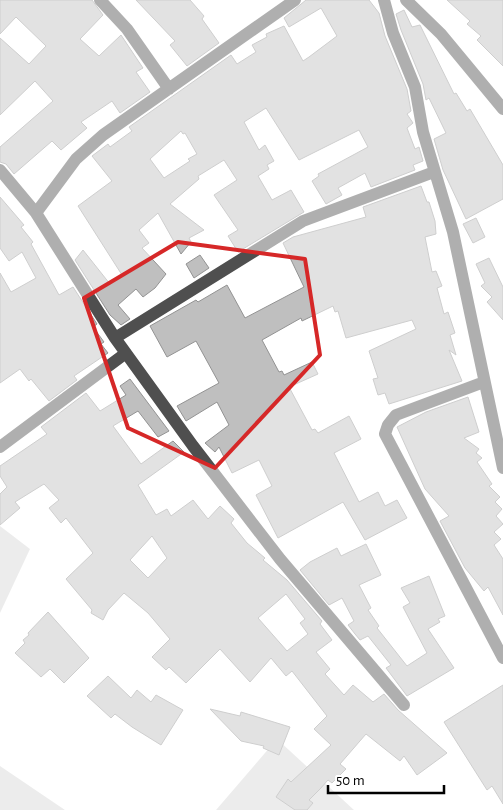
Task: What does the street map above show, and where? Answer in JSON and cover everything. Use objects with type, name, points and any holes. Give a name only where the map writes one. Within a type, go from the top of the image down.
[{"type":"street","points":[[100,0],[127,29],[170,89]]},
{"type":"street","points":[[36,213],[76,159],[103,135],[295,0]]},
{"type":"street","points":[[384,0],[393,33],[415,87],[434,172],[452,232],[503,468]]},
{"type":"street","points":[[406,0],[441,34],[503,109]]},
{"type":"street","points":[[0,170],[36,213],[115,338],[193,446],[280,559],[404,706]]},
{"type":"street","points":[[115,338],[303,221],[434,172]]},
{"type":"street","points":[[0,447],[126,353]]},
{"type":"street","points":[[484,382],[396,415],[388,424],[386,434],[503,658]]},
{"type":"highlighted area","points":[[178,242],[305,259],[320,355],[215,468],[128,428],[84,298]]},
{"type":"shaded area","points":[[0,526],[30,549],[0,613]]},
{"type":"shaded area","points":[[277,739],[354,810],[216,810]]},
{"type":"shaded area","points":[[0,766],[65,810],[0,810]]},
{"type":"building","points":[[0,0],[92,0],[103,15],[80,39],[99,56],[121,35],[143,68],[136,72],[150,92],[120,113],[112,101],[81,122],[87,128],[61,150],[52,141],[14,174],[6,164],[0,162],[0,147],[53,101],[35,81],[0,115],[0,38],[29,64],[46,46],[16,17],[0,34]]},
{"type":"building","points":[[136,0],[190,0],[204,16],[202,19],[219,43],[187,66],[170,45],[175,41]]},
{"type":"building","points":[[306,0],[369,0],[379,13],[385,36],[407,89],[411,111],[407,114],[413,123],[407,128],[415,149],[419,147],[423,161],[413,165],[415,170],[371,187],[365,173],[338,188],[342,195],[326,204],[312,181],[319,176],[318,174],[368,147],[359,130],[299,160],[266,108],[244,122],[259,150],[265,145],[274,161],[267,165],[269,169],[258,176],[272,200],[291,190],[304,212],[238,252],[228,236],[238,230],[214,195],[237,180],[224,160],[198,176],[199,179],[170,204],[204,230],[189,238],[191,242],[181,254],[158,213],[139,230],[149,243],[142,248],[166,274],[155,288],[143,297],[136,289],[118,305],[130,319],[121,325],[110,315],[75,260],[83,250],[110,284],[122,275],[78,206],[112,181],[92,156],[108,144],[110,147],[132,131],[129,127],[231,55],[237,64],[256,52],[252,45],[267,37],[266,34],[284,26],[303,61],[337,36],[321,8],[289,27],[284,18]],"holes":[[[181,131],[183,134],[185,133],[197,154],[188,159],[190,161],[164,178],[150,159]]]},
{"type":"building","points":[[447,0],[503,0],[503,66],[477,40],[481,36],[467,24],[470,21]]},
{"type":"building","points":[[404,10],[412,27],[420,25],[454,94],[456,93],[467,111],[470,109],[503,165],[503,199],[466,219],[443,170],[434,139],[446,133],[429,98],[426,100],[423,84],[396,14]]},
{"type":"building","points":[[421,186],[435,221],[436,234],[425,237],[432,272],[436,271],[442,286],[437,288],[444,314],[448,312],[455,333],[450,335],[456,355],[449,350],[462,381],[389,404],[385,393],[378,395],[373,379],[378,378],[369,351],[416,329],[412,320],[346,338],[338,311],[335,312],[333,306],[302,321],[301,318],[262,340],[279,372],[282,371],[284,375],[312,362],[318,374],[289,387],[312,430],[315,429],[318,433],[349,416],[361,439],[334,453],[359,502],[378,492],[385,506],[397,500],[407,518],[365,540],[343,502],[278,538],[256,495],[272,486],[259,460],[232,473],[219,447],[215,452],[205,443],[229,425],[217,402],[186,421],[177,406],[219,383],[196,341],[167,357],[150,326],[227,285],[245,318],[304,287],[283,243],[293,237],[366,217],[363,207]]},
{"type":"building","points":[[0,197],[24,225],[21,227],[33,242],[31,244],[59,295],[73,287],[97,324],[93,327],[104,342],[101,344],[108,353],[74,376],[77,380],[49,401],[20,369],[0,383],[0,273],[11,292],[36,278],[22,252],[9,261],[0,248]]},
{"type":"building","points":[[476,218],[485,237],[473,243],[463,224]]},
{"type":"building","points":[[200,255],[209,268],[194,278],[186,264]]},
{"type":"building","points":[[489,258],[503,287],[503,320],[487,302],[492,297],[481,286],[485,283],[476,264]]},
{"type":"building","points":[[130,379],[169,431],[158,437],[138,411],[113,426],[141,464],[173,441],[184,452],[138,485],[156,515],[167,509],[171,516],[193,500],[208,519],[220,506],[234,519],[231,523],[247,543],[265,558],[263,560],[287,580],[322,621],[320,624],[332,640],[316,652],[330,669],[325,674],[344,695],[353,685],[373,702],[384,694],[398,710],[447,753],[417,775],[404,756],[400,761],[366,734],[340,764],[346,769],[332,783],[328,780],[309,800],[313,803],[307,810],[295,810],[276,797],[288,779],[291,782],[331,745],[314,729],[327,716],[292,671],[286,676],[271,658],[250,682],[220,649],[186,683],[169,667],[166,670],[152,657],[170,639],[148,613],[124,593],[108,610],[103,620],[91,613],[92,610],[66,579],[93,553],[66,518],[61,523],[49,508],[59,500],[44,484],[15,502],[20,508],[0,525],[0,494],[7,487],[0,476],[0,466],[47,434],[41,427],[86,393],[100,411],[126,395],[120,386]],"holes":[[[152,536],[167,558],[148,578],[130,560]],[[286,594],[305,619],[300,623],[308,634],[287,651],[258,618]]]},
{"type":"building","points":[[468,397],[479,432],[464,438],[479,449],[476,453],[482,458],[477,462],[492,484],[489,486],[500,497],[495,502],[502,509],[496,516],[503,524],[494,532],[501,539],[494,545],[503,559],[503,615],[488,587],[484,591],[465,568],[440,521],[449,516],[425,489],[397,427],[426,412]]},
{"type":"building","points":[[366,544],[381,575],[359,585],[371,608],[368,610],[379,626],[377,628],[407,666],[427,653],[403,607],[410,603],[401,588],[429,576],[445,616],[438,619],[440,622],[428,629],[454,668],[407,696],[386,668],[391,665],[368,636],[360,640],[348,625],[354,621],[342,598],[329,605],[300,570],[310,562],[337,548],[341,556]]},
{"type":"building","points":[[48,612],[89,658],[64,683],[50,669],[41,677],[15,653],[25,643],[23,640],[29,635],[28,633]]},
{"type":"building","points":[[108,676],[131,698],[137,690],[151,702],[156,695],[183,710],[161,745],[115,714],[111,718],[87,696]]},
{"type":"building","points":[[503,685],[503,804],[492,786],[487,790],[444,722]]},
{"type":"building","points":[[210,709],[240,716],[241,712],[290,727],[279,755],[263,748],[264,746],[241,741]]}]
